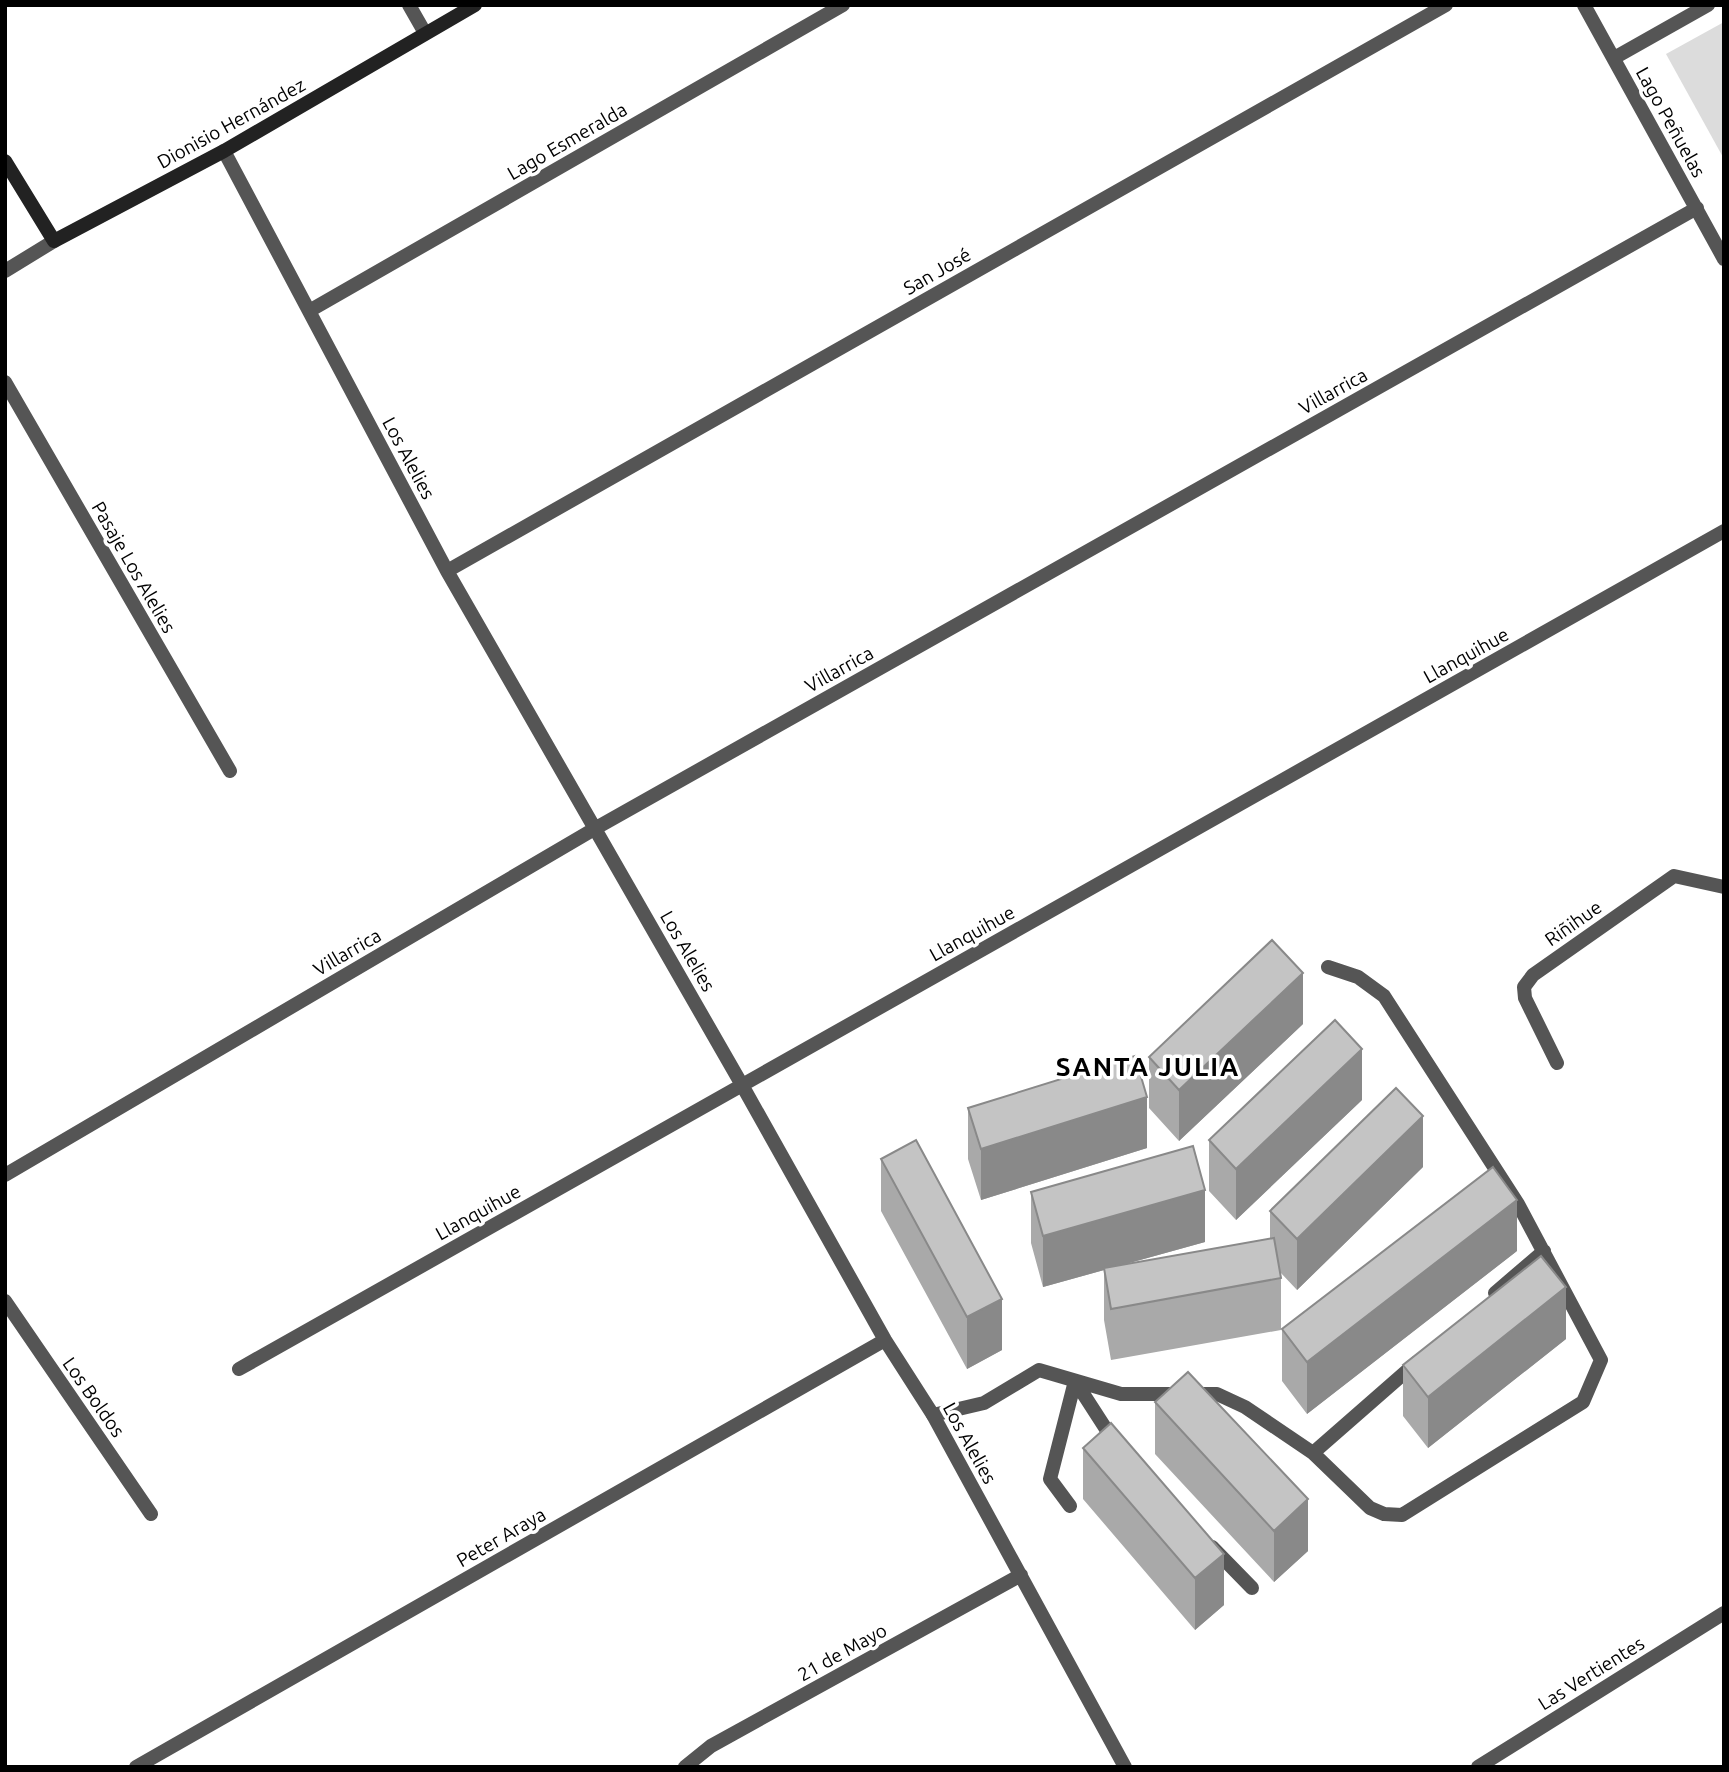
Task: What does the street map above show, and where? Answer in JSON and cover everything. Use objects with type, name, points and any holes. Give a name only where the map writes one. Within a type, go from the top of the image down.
[{"type":"street","points":[[410,5],[425,33]]},
{"type":"street","name":"Dionisio Hernández","points":[[5,271],[54,241],[224,151],[475,5]]},
{"type":"street","name":"Lago Esmeralda","points":[[309,311],[844,5]]},
{"type":"street","name":"San José","points":[[447,571],[1446,5]]},
{"type":"street","name":"Lago Peñuelas","points":[[1584,5],[1724,259]]},
{"type":"street","points":[[1614,58],[1708,5]]},
{"type":"street","name":"Los Alelies","points":[[224,151],[447,571],[596,828],[885,1340],[933,1415],[1125,1767]]},
{"type":"street","points":[[5,161],[54,241]]},
{"type":"street","name":"Villarrica","points":[[5,1175],[596,828],[1697,208]]},
{"type":"street","name":"Pasaje Los Alelies","points":[[5,383],[230,771]]},
{"type":"street","name":"Llanquihue","points":[[239,1369],[1724,531]]},
{"type":"street","name":"Riñihue","points":[[1557,1062],[1525,998],[1524,987],[1533,975],[1674,876],[1724,887]]},
{"type":"street","points":[[933,1415],[984,1403],[1039,1370],[1121,1394],[1217,1394],[1245,1406],[1313,1453],[1370,1508],[1384,1514],[1402,1515],[1583,1402],[1601,1360],[1518,1204],[1384,996],[1358,977],[1328,967]]},
{"type":"street","points":[[1481,1306],[1544,1251]]},
{"type":"street","name":"Los Boldos","points":[[5,1301],[151,1514]]},
{"type":"street","name":"Peter Araya","points":[[135,1767],[885,1340]]},
{"type":"street","points":[[1313,1453],[1429,1352]]},
{"type":"street","points":[[1075,1381],[1120,1451]]},
{"type":"street","points":[[1070,1506],[1050,1479],[1075,1381]]},
{"type":"street","points":[[1205,1539],[1252,1588]]},
{"type":"street","name":"21 de Mayo","points":[[685,1767],[711,1746],[1021,1575]]},
{"type":"street","name":"Las Vertientes","points":[[1478,1767],[1724,1613]]},
{"type":"shaded area","points":[[1724,22],[1724,159],[1666,54]]},
{"type":"building","points":[[1272,940],[1303,973],[1179,1090],[1149,1057]]},
{"type":"building","points":[[1335,1020],[1362,1049],[1236,1169],[1209,1140]]},
{"type":"building","points":[[1135,1056],[1147,1097],[981,1149],[968,1108]]},
{"type":"building","points":[[1396,1088],[1423,1116],[1297,1239],[1270,1211]]},
{"type":"building","points":[[916,1140],[1002,1299],[967,1317],[881,1159]]},
{"type":"building","points":[[1193,1146],[1205,1190],[1043,1236],[1031,1192]]},
{"type":"building","points":[[1493,1167],[1517,1200],[1307,1362],[1282,1329]]},
{"type":"building","points":[[1274,1238],[1281,1278],[1111,1309],[1104,1268]]},
{"type":"building","points":[[1541,1256],[1566,1287],[1428,1397],[1403,1365]]},
{"type":"building","points":[[1188,1372],[1308,1499],[1274,1531],[1155,1402]]},
{"type":"building","points":[[1111,1423],[1224,1554],[1195,1578],[1083,1448]]},
{"type":"district","name":"SANTA JULIA","points":[[1148,1067]]}]
